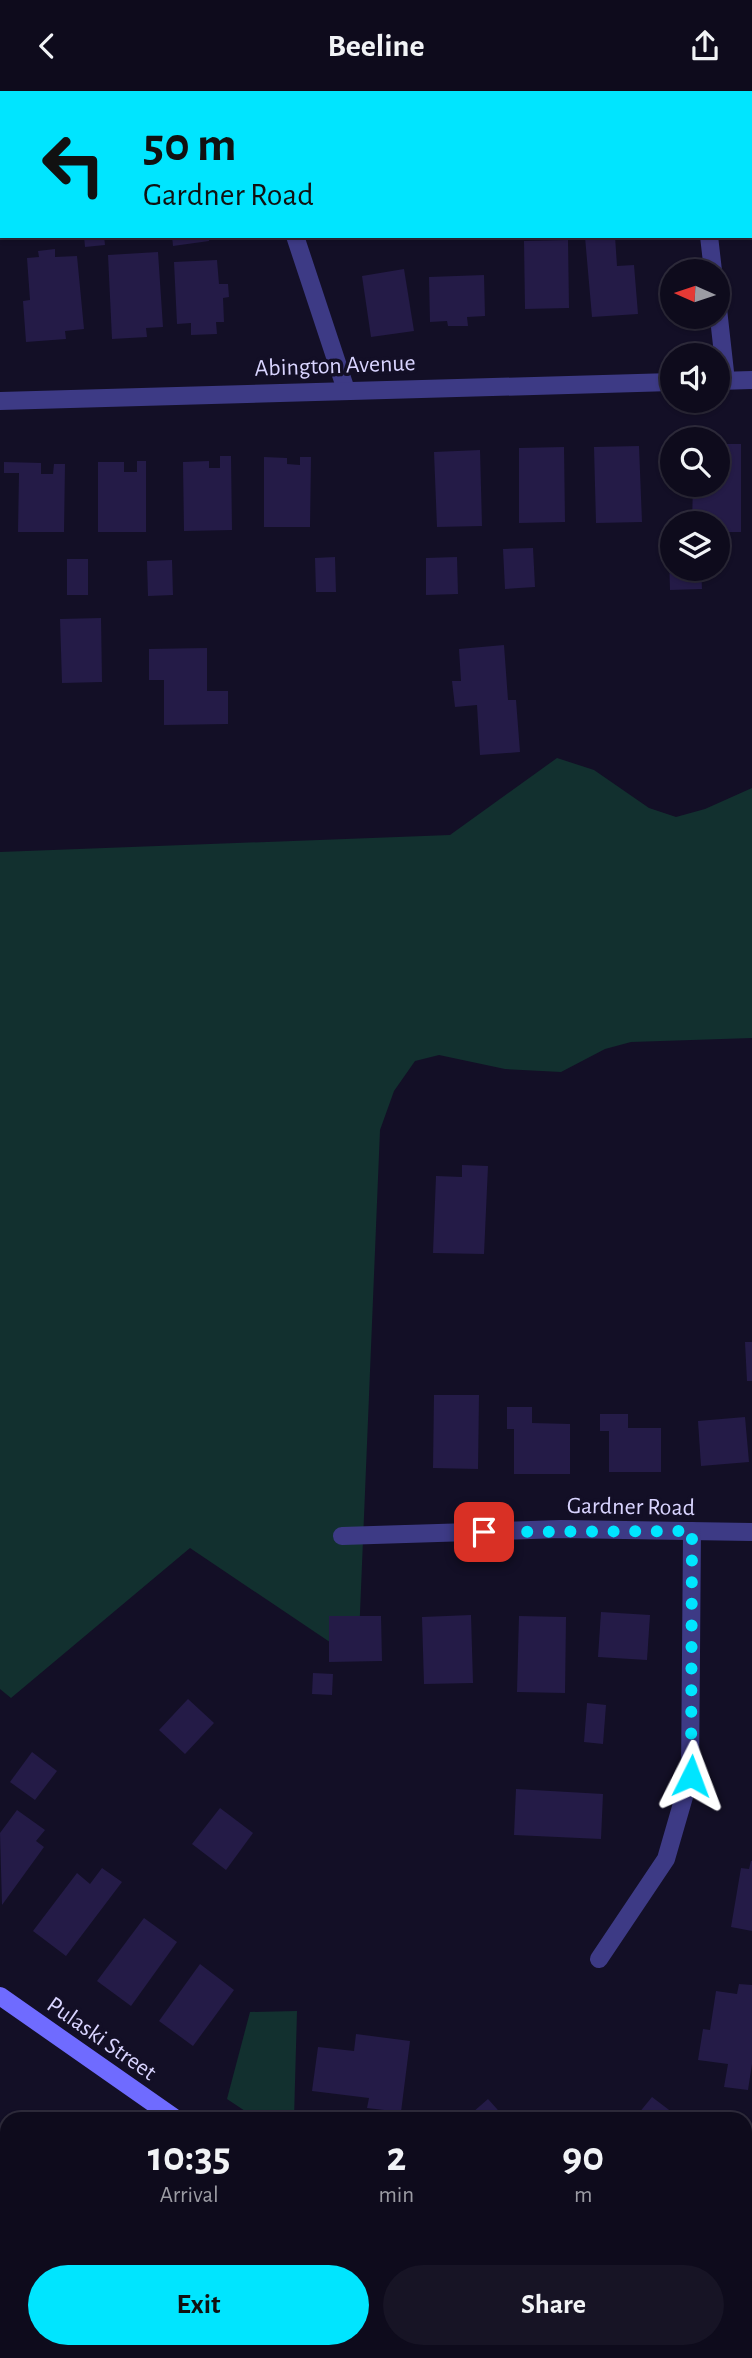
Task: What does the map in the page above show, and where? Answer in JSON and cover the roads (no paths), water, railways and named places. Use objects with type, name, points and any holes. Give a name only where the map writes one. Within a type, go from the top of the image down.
[{"type":"main road","name":"Pulaski Street","points":[[0,1996],[166,2112]]},
{"type":"street","points":[[296,238],[346,390]]},
{"type":"street","points":[[709,238],[712,259]]},
{"type":"street","points":[[730,381],[752,380]]},
{"type":"street","name":"Abington Avenue","points":[[0,401],[660,382]]},
{"type":"street","name":"Gardner Road","points":[[342,1536],[561,1529],[752,1532]]},
{"type":"street","points":[[599,1959],[666,1859],[691,1776],[692,1531]]}]
